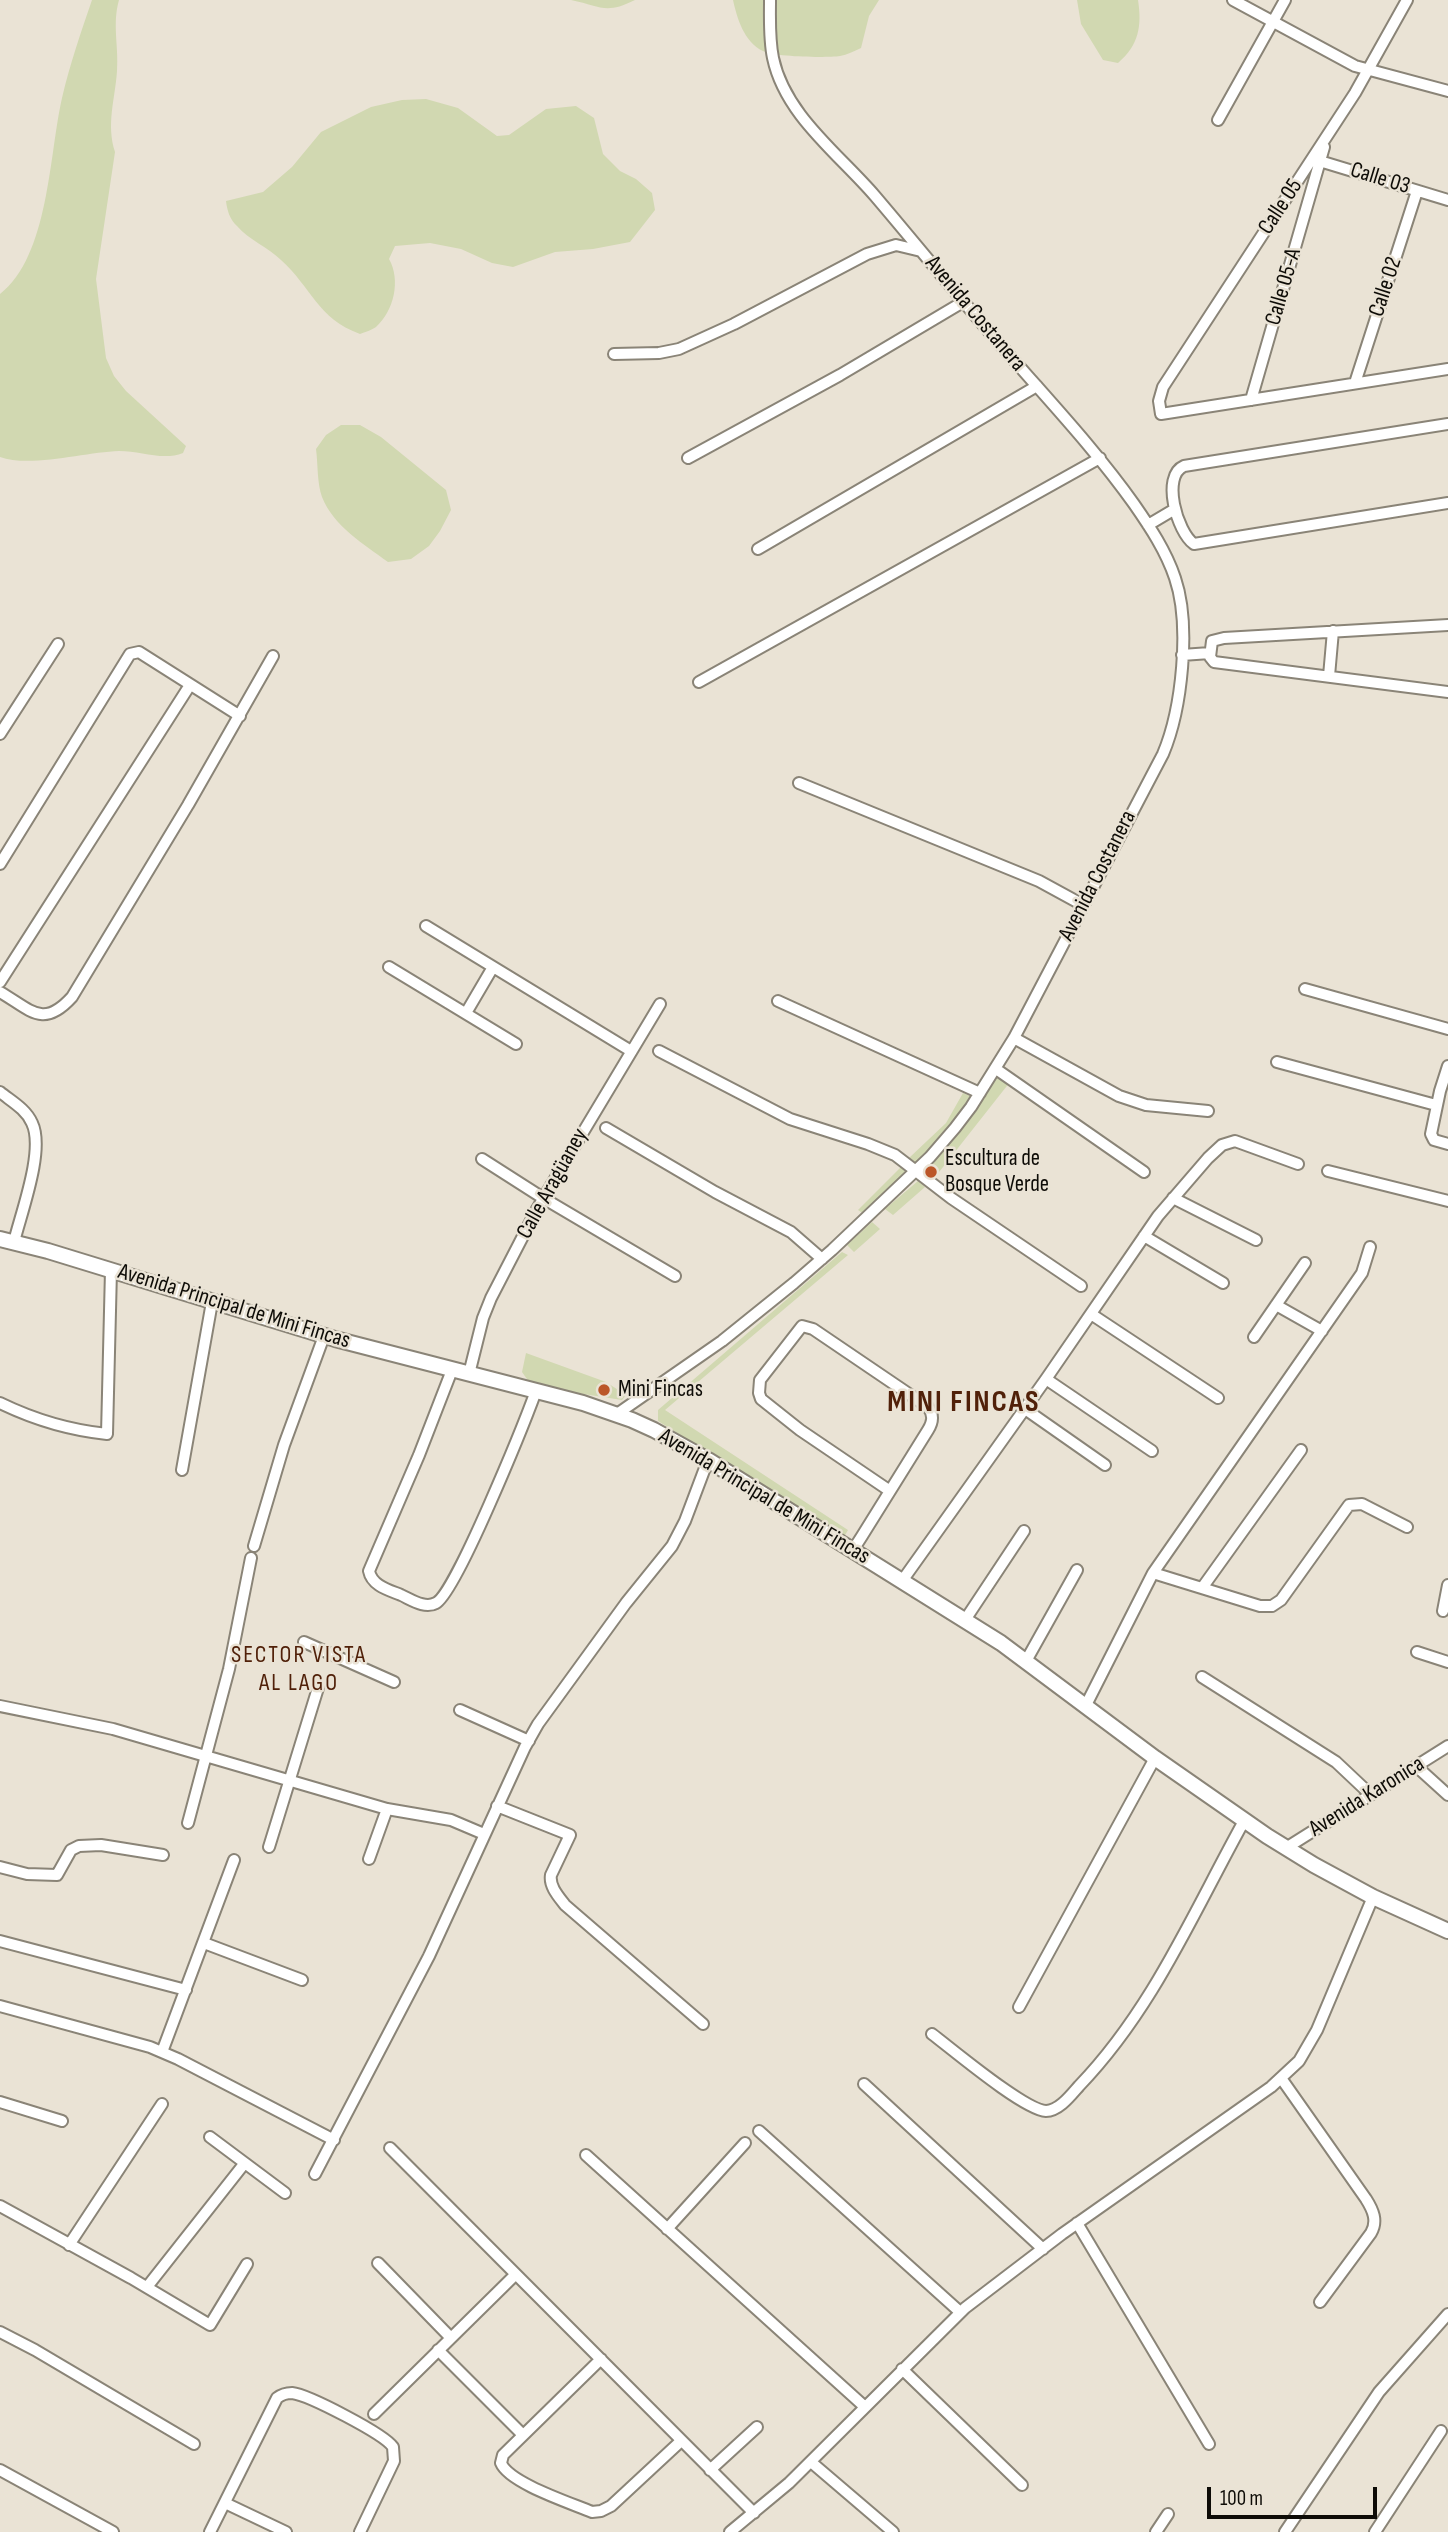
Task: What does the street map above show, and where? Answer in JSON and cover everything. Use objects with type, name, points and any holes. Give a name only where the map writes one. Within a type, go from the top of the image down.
[{"type":"street","name":"Avenida Costanera","points":[[617,1414],[722,1341],[822,1259],[915,1171],[955,1128],[996,1069],[1083,905],[1170,738],[1178,702],[1182,616],[1176,581],[1165,553],[1100,458],[788,97],[773,60],[770,0]]},
{"type":"street","points":[[1233,0],[1367,71],[1448,91]]},
{"type":"street","points":[[1218,120],[1285,0]]},
{"type":"street","name":"Calle 05","points":[[1251,400],[1161,414],[1159,401],[1163,387],[1316,160],[1328,134],[1407,0]]},
{"type":"street","name":"Calle 03","points":[[1316,160],[1448,200]]},
{"type":"street","name":"Calle 05-A","points":[[1251,400],[1316,160]]},
{"type":"street","name":"Calle 02","points":[[1355,383],[1417,191]]},
{"type":"street","points":[[614,354],[659,353],[679,349],[734,324],[867,254],[897,245],[921,251]]},
{"type":"street","points":[[688,458],[840,375],[963,302]]},
{"type":"street","points":[[1251,400],[1448,369]]},
{"type":"street","points":[[758,549],[1037,386]]},
{"type":"street","points":[[1448,424],[1184,466],[1174,474],[1173,487],[1175,509],[1182,530],[1194,544],[1448,503]]},
{"type":"street","points":[[699,682],[1100,458]]},
{"type":"street","points":[[1148,525],[1175,509]]},
{"type":"street","points":[[1448,625],[1224,638],[1212,642],[1210,653],[1213,662],[1448,692]]},
{"type":"street","points":[[1329,676],[1332,631]]},
{"type":"street","points":[[0,734],[58,644]]},
{"type":"street","points":[[0,864],[130,654],[139,652],[240,716]]},
{"type":"street","points":[[1182,655],[1210,653]]},
{"type":"street","points":[[0,992],[33,1012],[46,1016],[58,1011],[72,997],[273,656]]},
{"type":"street","points":[[0,982],[190,685]]},
{"type":"street","points":[[799,783],[1039,881],[1083,905]]},
{"type":"street","points":[[426,926],[631,1051]]},
{"type":"street","points":[[389,967],[516,1044]]},
{"type":"street","points":[[466,1013],[493,967]]},
{"type":"street","points":[[1305,989],[1448,1029]]},
{"type":"street","points":[[778,1001],[980,1093]]},
{"type":"street","name":"Calle Aragüaney","points":[[469,1374],[483,1318],[491,1298],[543,1199],[660,1004]]},
{"type":"street","points":[[1013,1038],[1136,1103],[1208,1111]]},
{"type":"street","points":[[659,1051],[790,1119],[883,1149],[1081,1286]]},
{"type":"street","points":[[1277,1062],[1436,1105]]},
{"type":"street","points":[[1448,1066],[1436,1105],[1431,1138],[1448,1144]]},
{"type":"street","points":[[996,1069],[1144,1172]]},
{"type":"street","points":[[0,1092],[23,1111],[34,1128],[34,1162],[7,1241]]},
{"type":"street","points":[[606,1128],[715,1192],[791,1232],[822,1259]]},
{"type":"street","points":[[902,1581],[1144,1236],[1208,1158],[1227,1142],[1241,1141],[1298,1164]]},
{"type":"street","points":[[482,1159],[543,1199],[675,1276]]},
{"type":"street","points":[[1328,1171],[1448,1201]]},
{"type":"street","points":[[1173,1198],[1256,1240]]},
{"type":"street","points":[[1144,1236],[1223,1283]]},
{"type":"street","name":"Avenida Principal de Mini Fincas","points":[[7,1241],[324,1336],[617,1414],[665,1436],[965,1620],[1026,1661],[1085,1707],[1244,1821],[1373,1897],[1448,1931]]},
{"type":"street","points":[[1085,1707],[1153,1573],[1362,1273],[1370,1247]]},
{"type":"street","points":[[1254,1337],[1305,1263]]},
{"type":"street","points":[[0,1403],[25,1416],[56,1426],[107,1434],[111,1270]]},
{"type":"street","points":[[182,1470],[212,1302]]},
{"type":"street","points":[[1276,1305],[1322,1331]]},
{"type":"street","points":[[1091,1314],[1218,1398]]},
{"type":"street","points":[[853,1550],[929,1430],[932,1412],[813,1329],[802,1326],[760,1380],[761,1399],[800,1430],[890,1491]]},
{"type":"street","points":[[254,1545],[270,1489],[324,1336]]},
{"type":"street","points":[[452,1370],[369,1571],[376,1583],[423,1605],[441,1600],[456,1572],[505,1472],[536,1391]]},
{"type":"street","points":[[1046,1379],[1152,1451]]},
{"type":"street","points":[[1025,1409],[1105,1465]]},
{"type":"street","points":[[1202,1588],[1301,1450]]},
{"type":"street","points":[[315,2174],[429,1956],[497,1805],[538,1724],[672,1546],[685,1521],[708,1460]]},
{"type":"street","points":[[1153,1573],[1260,1606],[1272,1606],[1281,1600],[1349,1506],[1363,1504],[1407,1527]]},
{"type":"street","points":[[965,1620],[1024,1531]]},
{"type":"street","points":[[188,1823],[229,1669],[251,1558]]},
{"type":"street","points":[[1026,1661],[1077,1570]]},
{"type":"street","points":[[1443,1611],[1448,1585]]},
{"type":"street","points":[[304,1642],[394,1682]]},
{"type":"street","points":[[1417,1652],[1448,1662]]},
{"type":"street","points":[[1202,1677],[1336,1762],[1371,1795]]},
{"type":"street","points":[[269,1847],[318,1688]]},
{"type":"street","points":[[0,1706],[113,1729],[387,1809],[452,1820],[484,1834]]},
{"type":"street","points":[[460,1710],[529,1741]]},
{"type":"street","name":"Avenida Karonica","points":[[1286,1847],[1448,1746]]},
{"type":"street","points":[[1019,2007],[1155,1758]]},
{"type":"street","points":[[1416,1766],[1448,1795]]},
{"type":"street","points":[[497,1805],[570,1835],[550,1880],[558,1896],[565,1905],[703,2024]]},
{"type":"street","points":[[369,1859],[387,1809]]},
{"type":"street","points":[[932,2034],[1006,2090],[1036,2108],[1044,2111],[1058,2106],[1095,2070],[1144,2006],[1244,1821]]},
{"type":"street","points":[[0,1867],[27,1874],[57,1875],[71,1850],[90,1844],[163,1855]]},
{"type":"street","points":[[162,2052],[234,1860]]},
{"type":"street","points":[[730,2532],[811,2462],[960,2312],[1077,2223],[1280,2078],[1299,2061],[1312,2040],[1373,1897]]},
{"type":"street","points":[[0,1941],[186,1990]]},
{"type":"street","points":[[204,1943],[302,1980]]},
{"type":"street","points":[[0,2006],[122,2038],[162,2052],[334,2140]]},
{"type":"street","points":[[1280,2078],[1366,2199],[1374,2215],[1375,2228],[1320,2302]]},
{"type":"street","points":[[864,2084],[1043,2249]]},
{"type":"street","points":[[0,2102],[62,2121]]},
{"type":"street","points":[[69,2245],[162,2104]]},
{"type":"street","points":[[759,2132],[960,2312]]},
{"type":"street","points":[[209,2137],[285,2193]]},
{"type":"street","points":[[667,2228],[745,2143]]},
{"type":"street","points":[[390,2148],[754,2512]]},
{"type":"street","points":[[586,2155],[865,2407]]},
{"type":"street","points":[[147,2287],[244,2164]]},
{"type":"street","points":[[0,2206],[210,2325],[247,2264]]},
{"type":"street","points":[[1077,2223],[1209,2444]]},
{"type":"street","points":[[378,2263],[451,2338]]},
{"type":"street","points":[[374,2414],[516,2275]]},
{"type":"street","points":[[1285,2532],[1379,2392],[1448,2314]]},
{"type":"street","points":[[0,2332],[194,2444]]},
{"type":"street","points":[[438,2350],[523,2435]]},
{"type":"street","points":[[601,2360],[523,2435],[502,2459],[507,2473],[596,2512],[611,2506],[681,2441]]},
{"type":"street","points":[[902,2369],[1022,2485]]},
{"type":"street","points":[[210,2532],[277,2398],[295,2393],[362,2425],[386,2439],[393,2447],[394,2462],[360,2532]]},
{"type":"street","points":[[710,2470],[757,2427]]},
{"type":"street","points":[[1375,2532],[1441,2431]]},
{"type":"street","points":[[811,2462],[893,2532]]},
{"type":"street","points":[[0,2470],[113,2532]]},
{"type":"street","points":[[225,2503],[286,2532]]},
{"type":"street","points":[[1156,2532],[1168,2514]]},
{"type":"green space","points":[[92,0],[119,0],[116,18],[117,71],[111,122],[115,152],[96,279],[106,358],[114,376],[126,391],[186,446],[183,453],[168,456],[119,451],[42,460],[12,460],[0,457],[0,294],[16,277],[29,255],[38,230],[62,98]]},
{"type":"green space","points":[[571,0],[635,0],[609,8]]},
{"type":"green space","points":[[733,0],[879,0],[869,16],[861,48],[843,55],[801,57],[769,53],[756,47],[742,29]]},
{"type":"green space","points":[[1077,0],[1138,0],[1140,18],[1135,42],[1118,63],[1103,60],[1081,24]]},
{"type":"green space","points":[[426,99],[458,108],[497,136],[509,135],[546,109],[576,106],[594,118],[603,154],[620,171],[636,179],[652,193],[655,210],[630,242],[555,252],[513,267],[492,263],[461,249],[430,243],[395,246],[389,259],[395,276],[391,304],[376,327],[360,334],[334,320],[281,260],[235,224],[229,215],[226,201],[263,192],[292,167],[321,132],[371,107],[402,100]]},
{"type":"green space","points":[[341,425],[360,425],[381,437],[446,490],[451,510],[429,546],[411,559],[388,562],[350,534],[327,508],[319,486],[316,449],[326,435]]},
{"type":"green space","points":[[999,1076],[1010,1082],[932,1181],[923,1174]]},
{"type":"green space","points":[[963,1093],[970,1096],[952,1126],[917,1163],[909,1158],[946,1123]]},
{"type":"green space","points":[[903,1165],[910,1170],[864,1214],[858,1210]]},
{"type":"green space","points":[[918,1181],[925,1187],[893,1215],[885,1209]]},
{"type":"green space","points":[[872,1222],[880,1229],[854,1252],[847,1245]]},
{"type":"green space","points":[[842,1252],[848,1255],[665,1410],[848,1530],[844,1537],[658,1421],[658,1410]]},
{"type":"green space","points":[[526,1353],[606,1382],[626,1395],[622,1400],[564,1391],[529,1382],[522,1372]]},
{"type":"place","name":"Escultura de Bosque Verde","points":[[931,1172]]},
{"type":"place","name":"Mini Fincas","points":[[604,1390]]},
{"type":"district","name":"MINI FINCAS","points":[[964,1403]]},
{"type":"district","name":"SECTOR VISTA AL LAGO","points":[[299,1670]]}]
